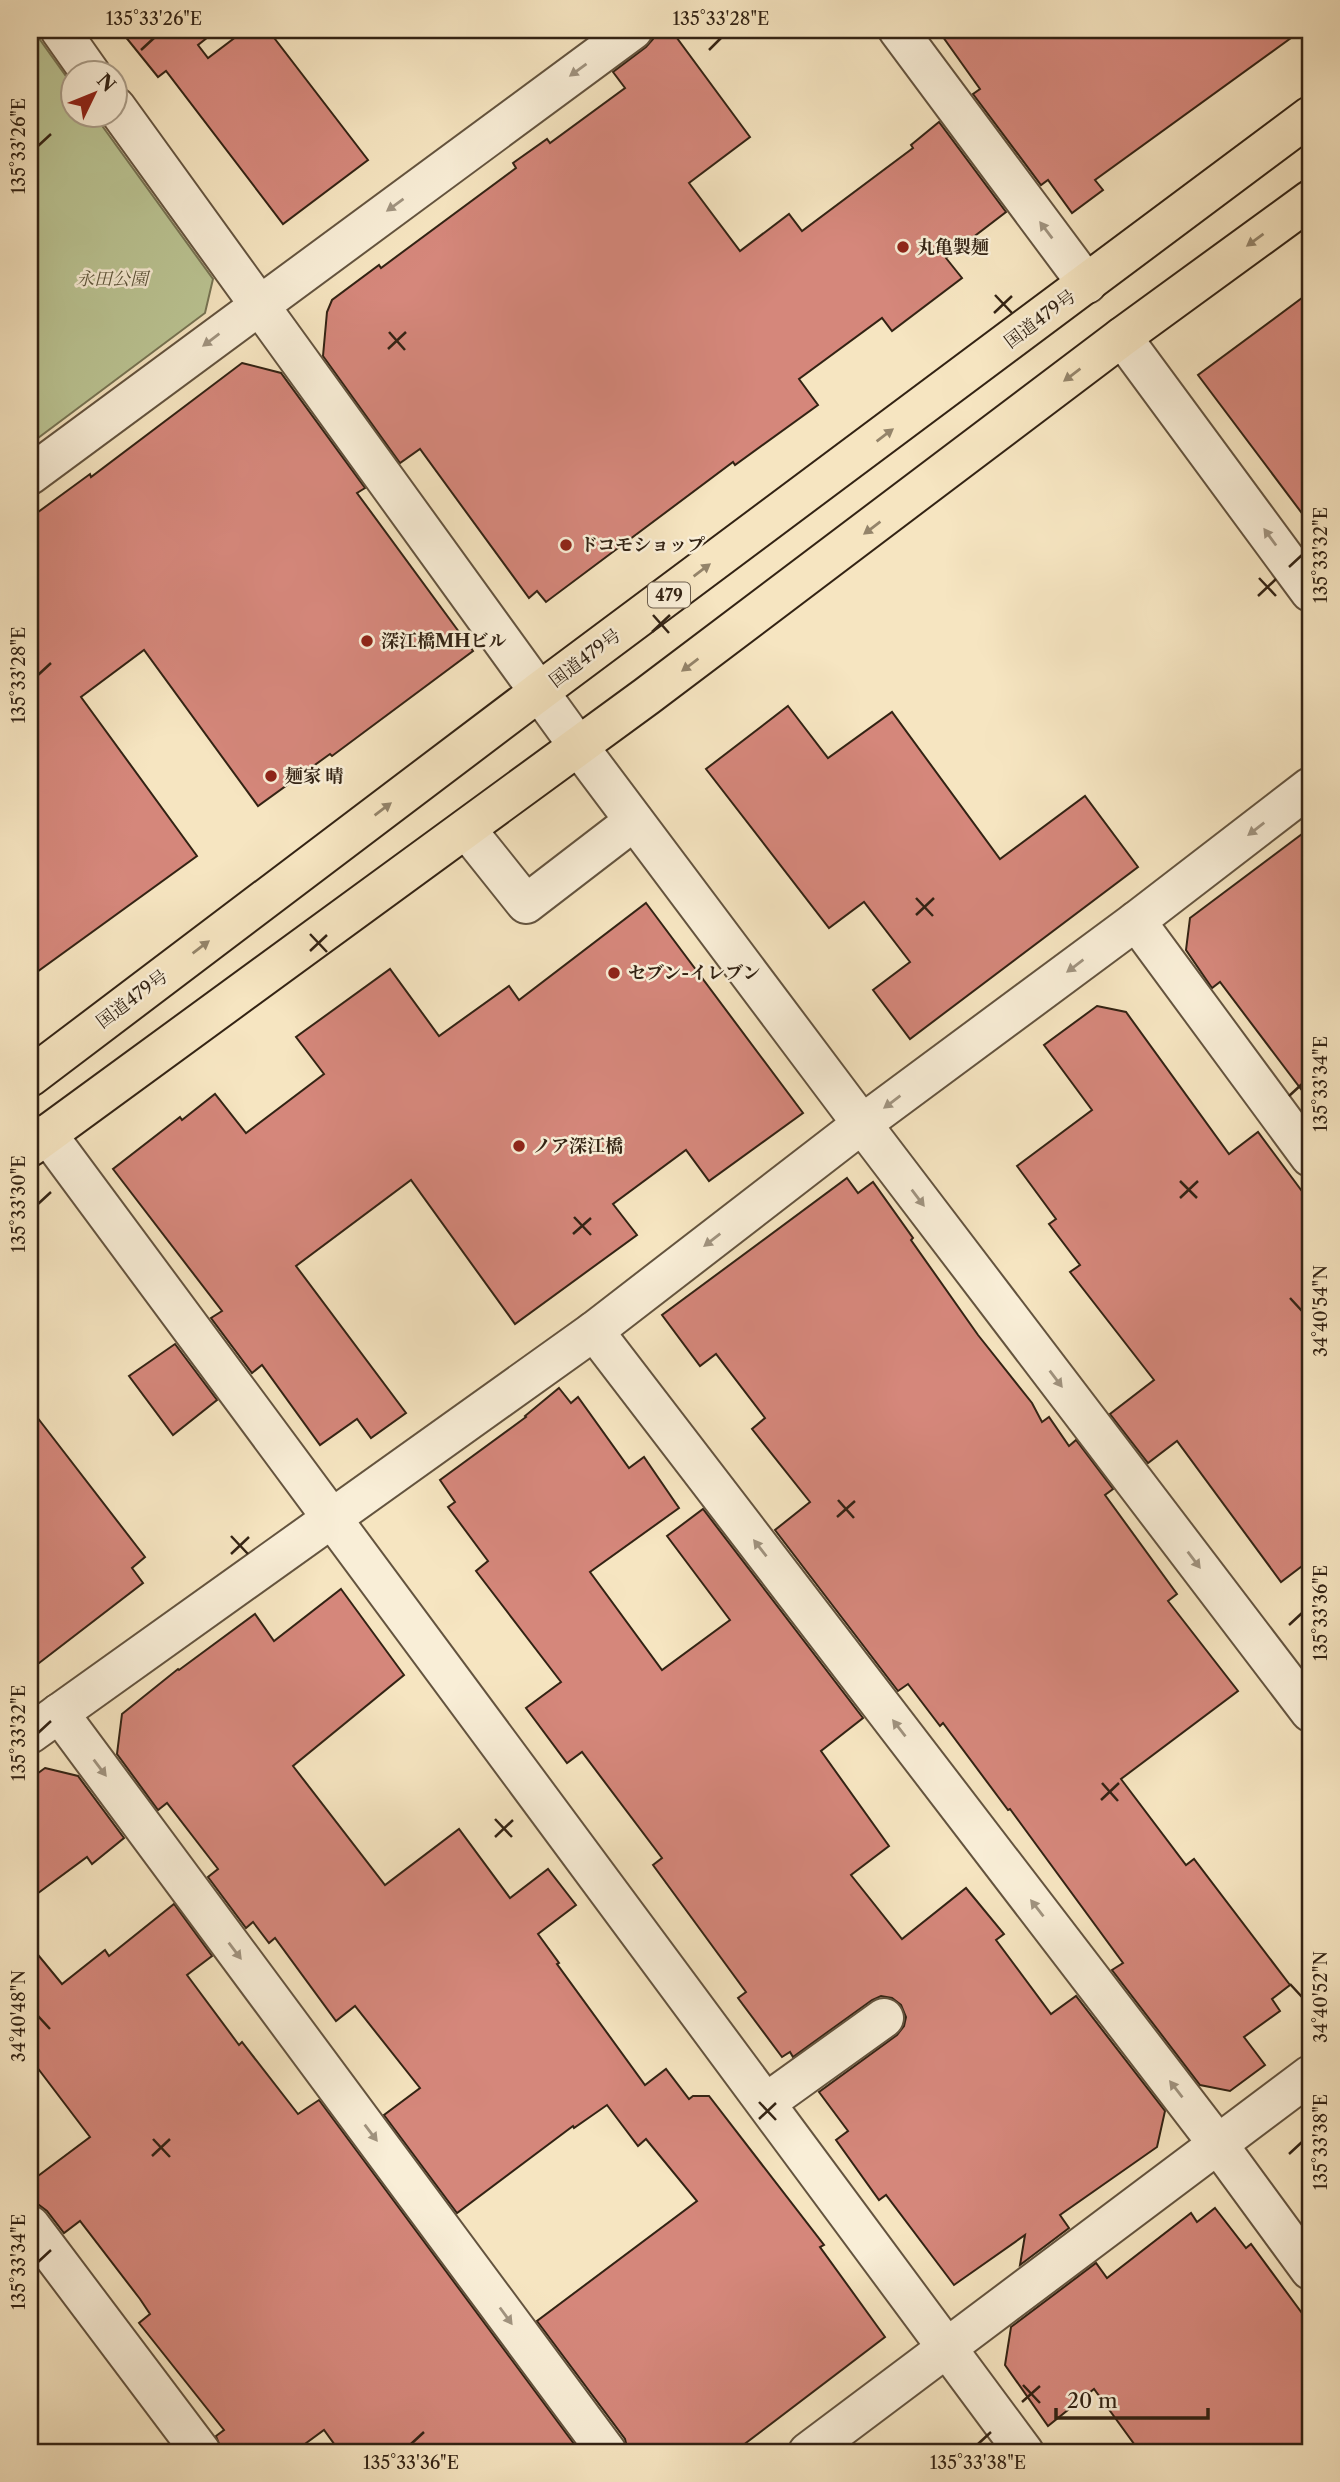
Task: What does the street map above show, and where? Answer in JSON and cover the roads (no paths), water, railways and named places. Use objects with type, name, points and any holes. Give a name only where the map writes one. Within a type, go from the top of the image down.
[{"type":"highway","name":"国道479号","points":[[30,1077],[540,691],[1310,116]]},
{"type":"highway","points":[[38,1141],[579,747],[768,607],[1122,337],[1310,200]]},
{"type":"street","points":[[60,30],[81,60]]},
{"type":"street","points":[[30,475],[633,30]]},
{"type":"street","points":[[898,30],[1087,284]]},
{"type":"street","points":[[130,127],[634,821],[1310,1712]]},
{"type":"street","points":[[1122,337],[1310,592]]},
{"type":"street","points":[[607,2452],[44,1724],[594,1331],[862,1124],[1136,921],[1310,787]]},
{"type":"street","points":[[466,829],[526,904],[634,821]]},
{"type":"street","points":[[1136,921],[1310,1157]]},
{"type":"street","points":[[38,1141],[332,1518],[1024,2452]]},
{"type":"street","points":[[594,1331],[1217,2143],[1310,2270]]},
{"type":"street","points":[[767,2102],[884,2018]]},
{"type":"street","points":[[808,2452],[1310,2075]]},
{"type":"street","points":[[30,2225],[201,2452]]},
{"type":"place","name":"丸亀製麺","points":[[903,247]]},
{"type":"place","name":"ドコモショップ","points":[[566,545]]},
{"type":"place","name":"深江橋MHビル","points":[[367,641]]},
{"type":"place","name":"麺家 晴","points":[[271,776]]},
{"type":"place","name":"セブン-イレブン","points":[[614,973]]},
{"type":"place","name":"ノア深江橋","points":[[519,1146]]},
{"type":"park label","name":"永田公園","points":[[112,279]]}]
